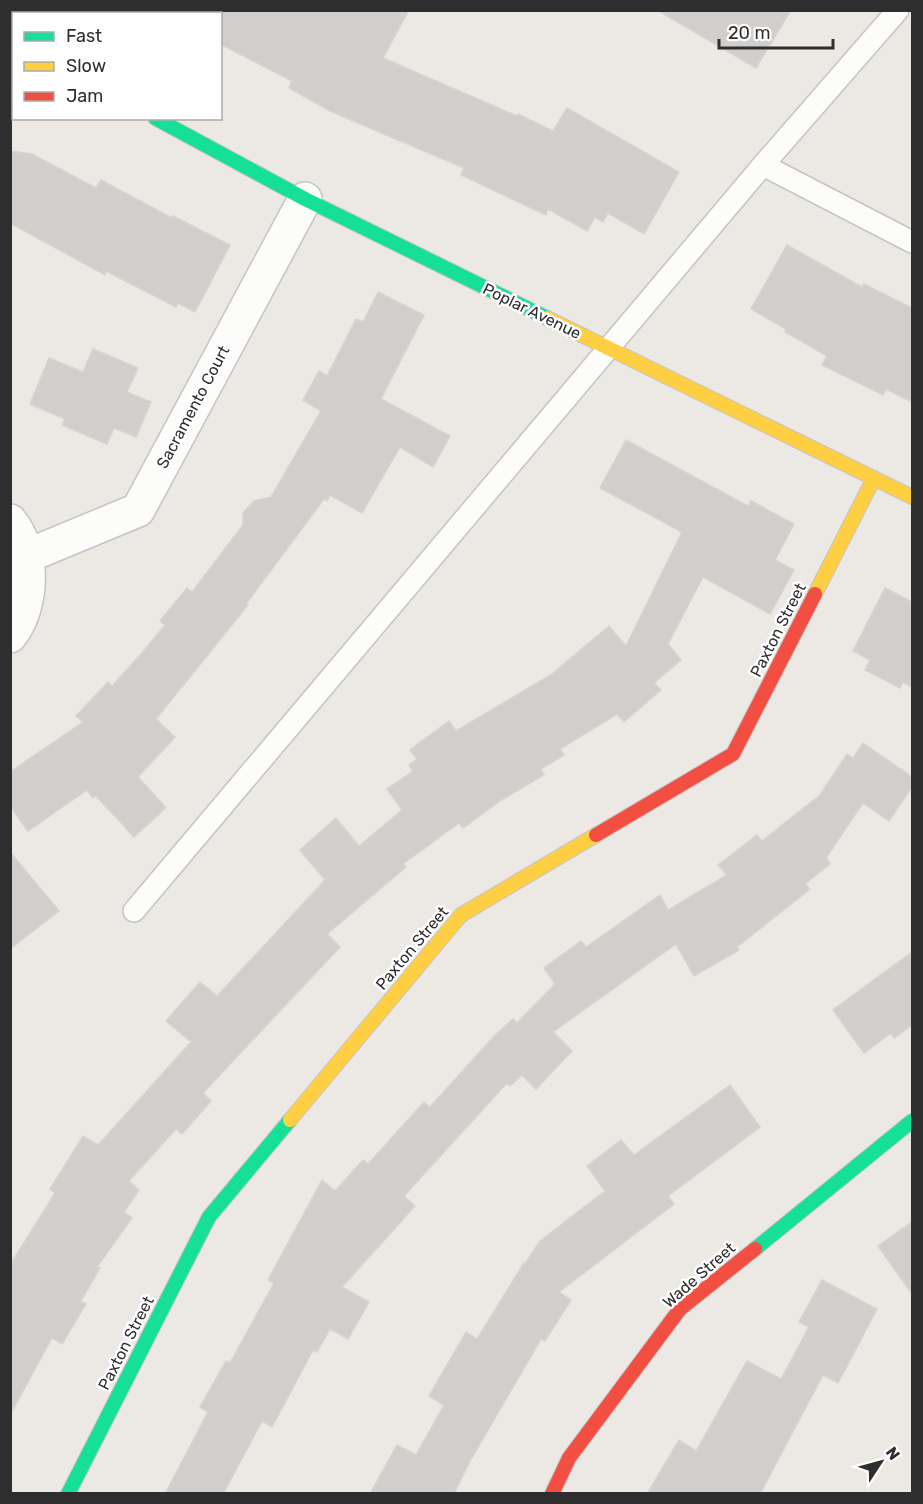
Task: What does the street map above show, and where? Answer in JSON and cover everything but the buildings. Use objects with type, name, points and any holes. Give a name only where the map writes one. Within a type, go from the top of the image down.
[{"type":"street","name":"Poplar Avenue","points":[[159,120],[305,199],[912,497]]},
{"type":"street","name":"Sacramento Court","points":[[27,556],[138,510],[305,199]]},
{"type":"street","name":"Paxton Street","points":[[68,1494],[209,1217],[461,915],[733,754],[874,478]]},
{"type":"street","points":[[10,521],[27,556],[29,593],[18,627],[10,636]]},
{"type":"street","name":"Wade Street","points":[[552,1494],[569,1458],[680,1309],[912,1121]]},
{"type":"lane","points":[[134,911],[607,348],[898,10]]},
{"type":"lane","points":[[763,165],[912,242]]},
{"type":"traffic: fast","points":[[159,120],[305,199],[547,318]]},
{"type":"traffic: fast","points":[[68,1494],[209,1217],[290,1120]]},
{"type":"traffic: fast","points":[[755,1249],[912,1121]]},
{"type":"traffic: slow","points":[[547,318],[912,497]]},
{"type":"traffic: slow","points":[[815,594],[874,478]]},
{"type":"traffic: slow","points":[[290,1120],[461,915],[596,835]]},
{"type":"traffic: jam","points":[[596,835],[733,754],[815,594]]},
{"type":"traffic: jam","points":[[552,1494],[569,1458],[680,1309],[755,1249]]}]
